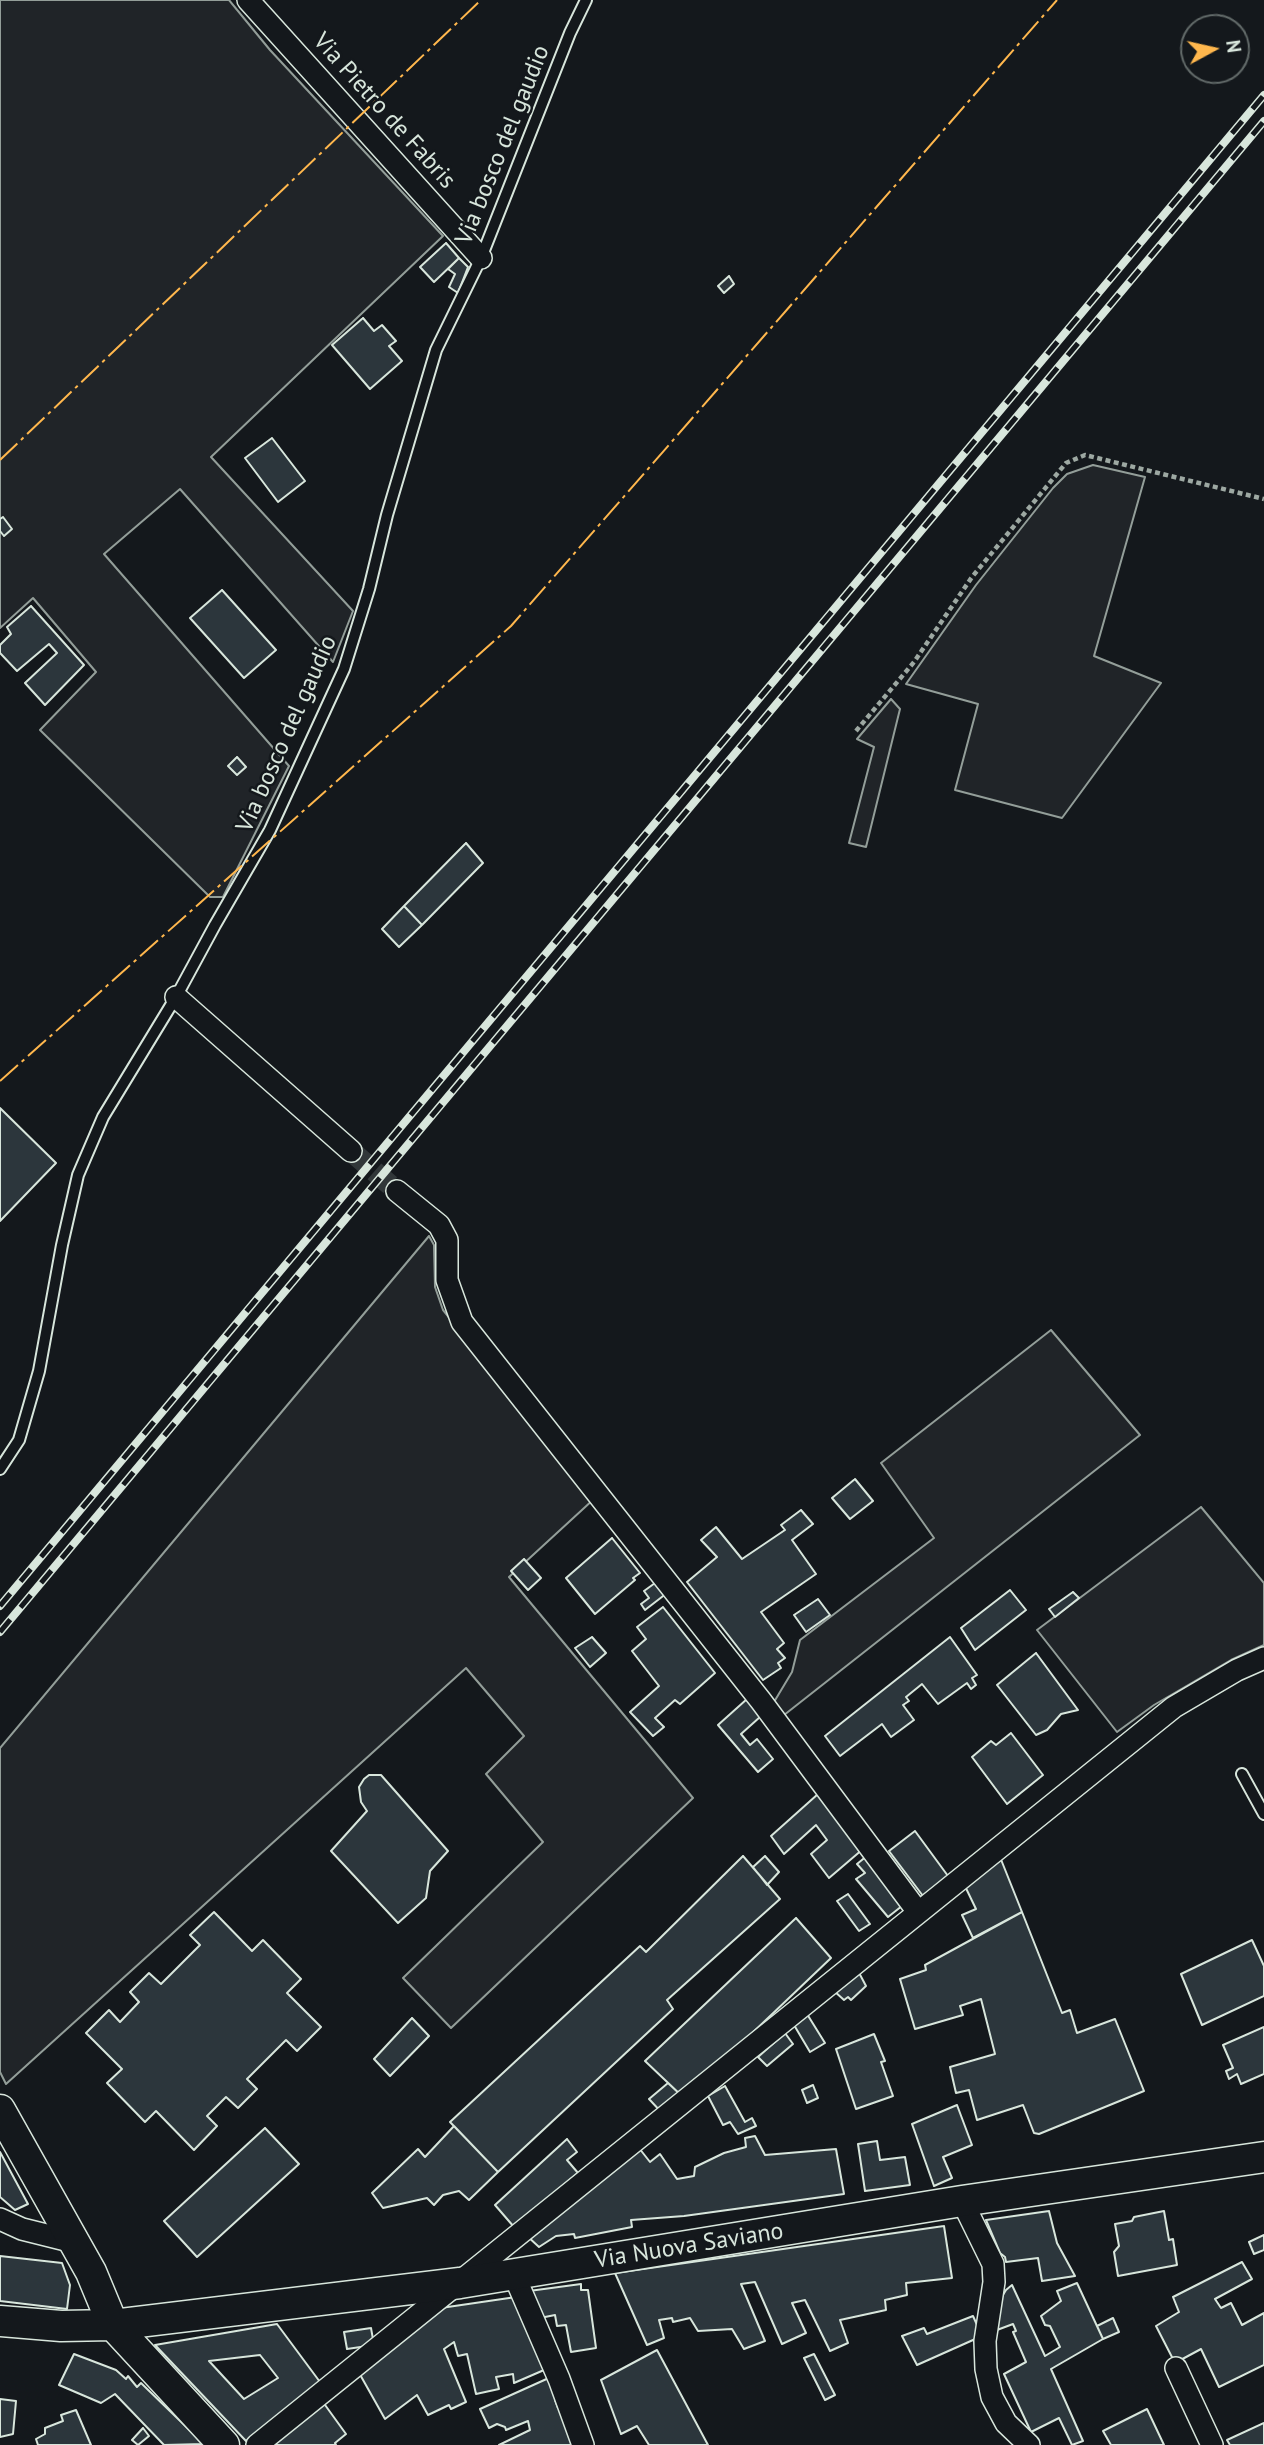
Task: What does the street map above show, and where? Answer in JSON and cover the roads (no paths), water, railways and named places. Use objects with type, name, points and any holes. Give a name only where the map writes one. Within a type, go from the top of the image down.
[{"type":"main road","points":[[0,2110],[91,2272],[113,2325],[224,2445]]},
{"type":"main road","name":"Via Nuova Saviano","points":[[0,2321],[61,2326],[113,2325],[460,2283],[962,2201],[1264,2157]]},
{"type":"street","name":"Via Pietro de Fabris","points":[[248,0],[481,258]]},
{"type":"street","points":[[176,997],[351,1151]]},
{"type":"street","points":[[397,1191],[439,1225],[447,1240],[447,1280],[462,1322],[761,1701],[918,1912]]},
{"type":"street","points":[[257,2445],[1174,1707],[1237,1670],[1264,1658]]},
{"type":"street","points":[[962,2201],[993,2264],[994,2282],[985,2341],[986,2369],[992,2397],[1006,2424],[1029,2445]]},
{"type":"street","points":[[0,2218],[22,2229],[74,2242]]},
{"type":"street","points":[[514,2275],[559,2379],[583,2445]]},
{"type":"street","points":[[1176,2368],[1212,2445]]},
{"type":"lane","name":"Via bosco del gaudio","points":[[0,1469],[19,1440],[39,1371],[78,1175],[103,1117],[176,997],[270,830],[344,669],[436,350],[481,258],[570,33],[586,0]]},
{"type":"lane","points":[[1242,1774],[1264,1814]]},
{"type":"tunnel","points":[[351,1151],[397,1191]]},
{"type":"railway","points":[[0,1606],[1264,95]]},
{"type":"railway","points":[[0,1632],[1264,121]]}]
